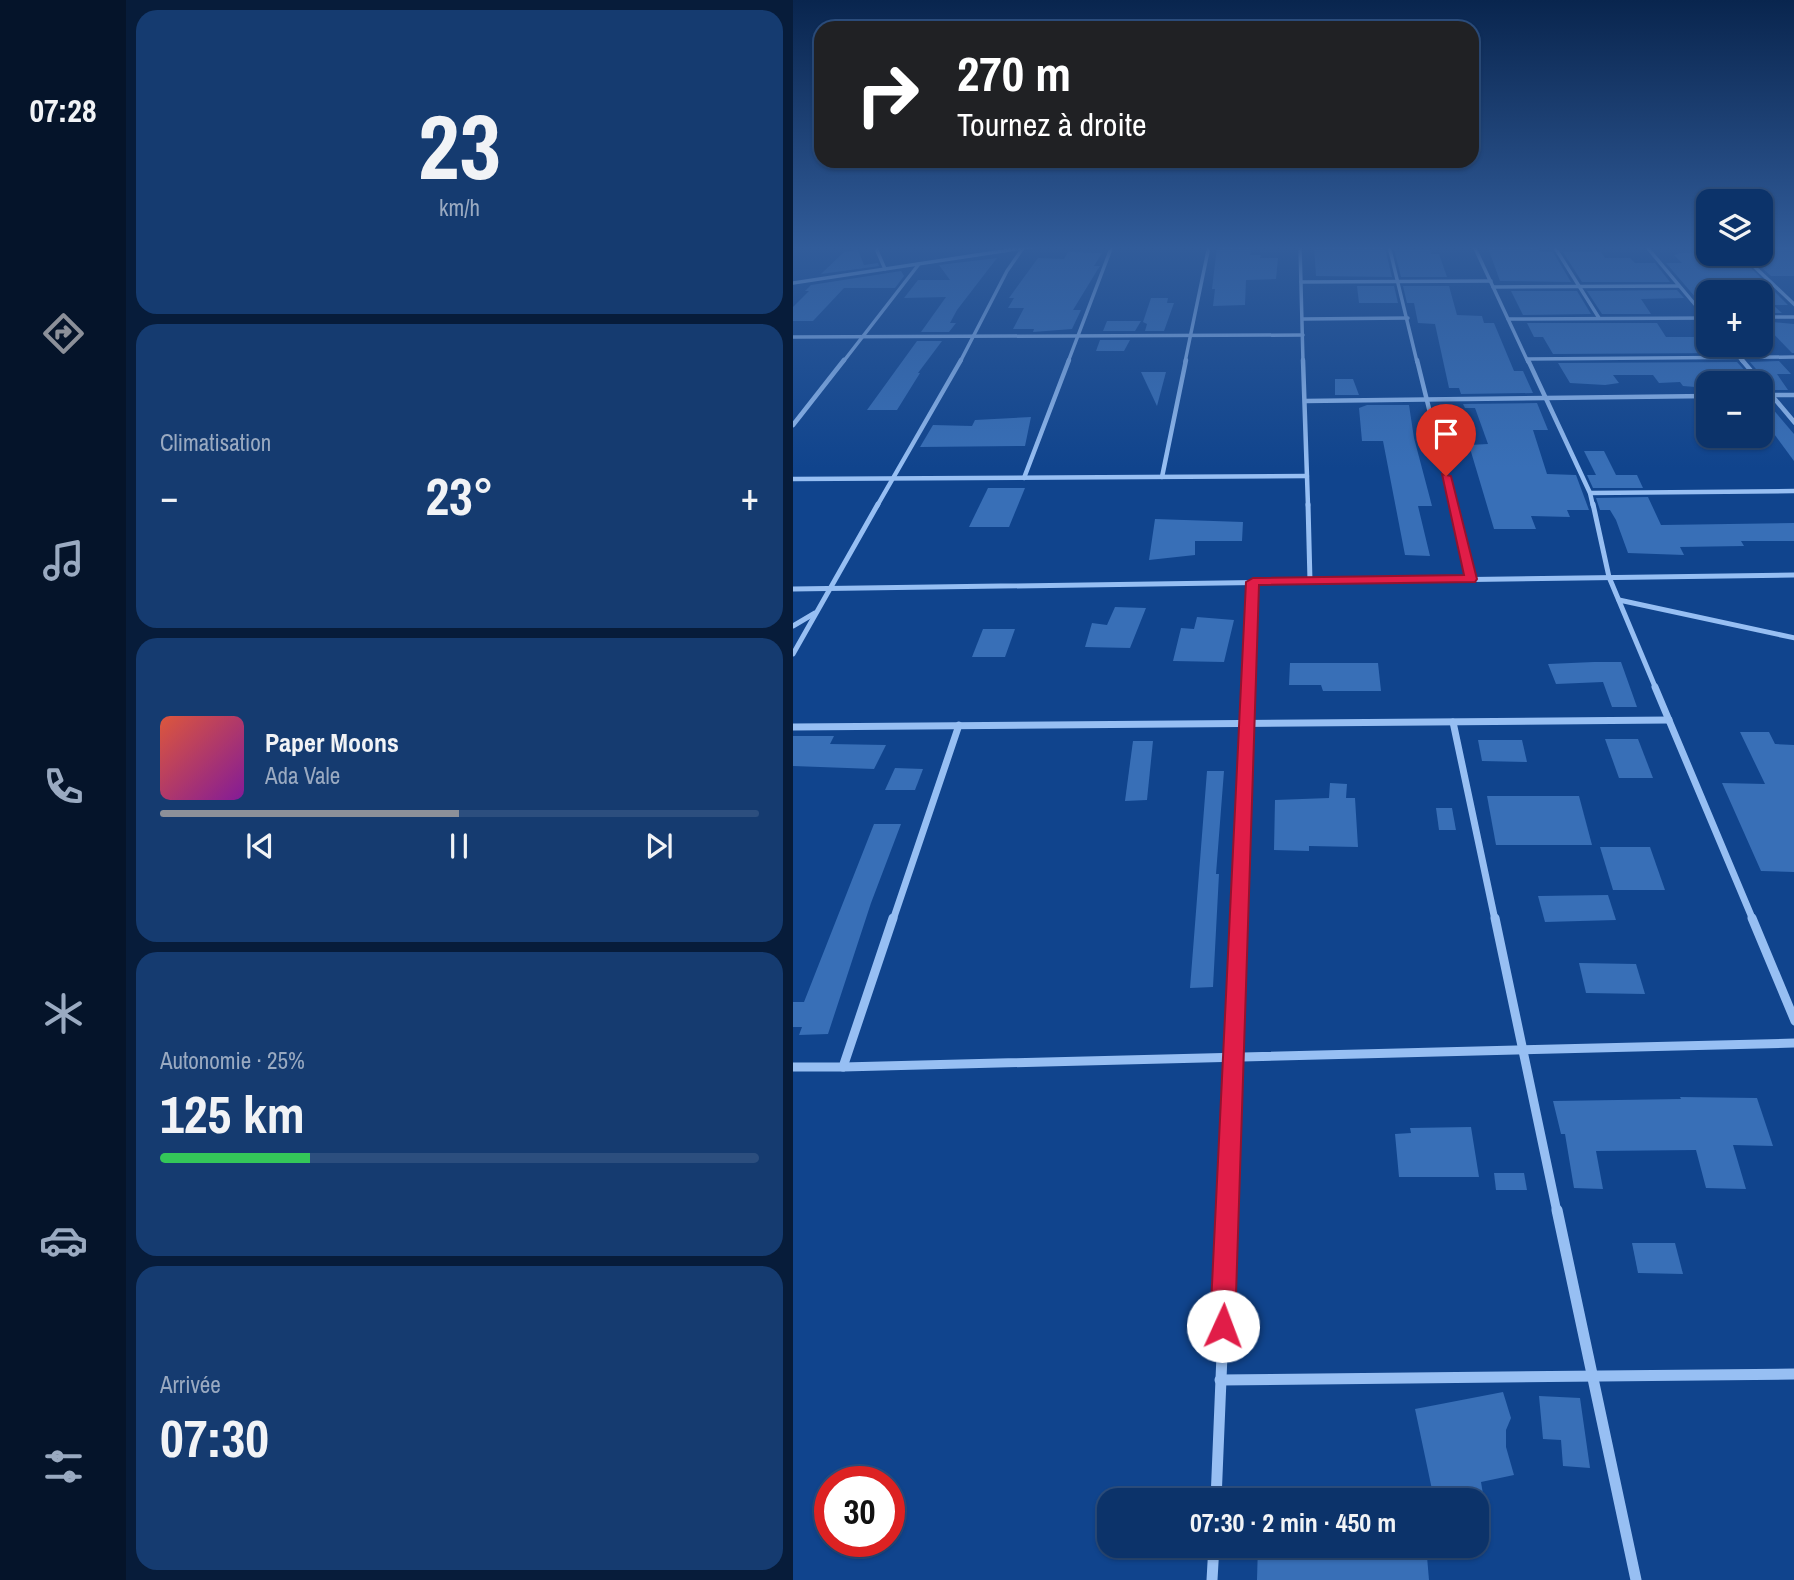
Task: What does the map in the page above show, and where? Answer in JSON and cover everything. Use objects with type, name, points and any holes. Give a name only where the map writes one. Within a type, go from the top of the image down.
[{"type":"street","points":[[793,425],[876,320]]},
{"type":"street","points":[[793,654],[983,320]]},
{"type":"street","points":[[1024,478],[1084,320]]},
{"type":"street","points":[[1162,477],[1194,320]]},
{"type":"street","points":[[1303,320],[1310,581]]},
{"type":"street","points":[[1408,320],[1471,579]]},
{"type":"street","points":[[1508,320],[1590,493],[1609,577],[1794,1021]]},
{"type":"street","points":[[793,337],[1303,335]]},
{"type":"street","points":[[1527,359],[1739,357],[1751,371]]},
{"type":"street","points":[[1773,357],[1794,357]]},
{"type":"street","points":[[1773,395],[1794,395]]},
{"type":"street","points":[[1305,401],[1696,396]]},
{"type":"street","points":[[1773,397],[1794,423]]},
{"type":"street","points":[[793,479],[1307,476]]},
{"type":"street","points":[[1590,493],[1794,491]]},
{"type":"street","points":[[793,589],[1794,575]]},
{"type":"street","points":[[1216,1488],[1253,582]]},
{"type":"street","points":[[1619,600],[1794,638]]},
{"type":"street","points":[[793,626],[816,613]]},
{"type":"street","points":[[793,727],[1669,720]]},
{"type":"street","points":[[1453,722],[1636,1580]]},
{"type":"street","points":[[843,1067],[959,725]]},
{"type":"street","points":[[793,1067],[1794,1043]]},
{"type":"street","points":[[1220,1380],[1794,1374]]},
{"type":"street","points":[[1212,1580],[1213,1558]]},
{"type":"building","points":[[930,320],[952,320],[950,323],[956,323],[949,332],[921,332]]},
{"type":"building","points":[[1018,320],[1076,320],[1072,329],[1033,332],[1034,329],[1013,329]]},
{"type":"building","points":[[1144,320],[1168,320],[1164,331],[1145,331],[1147,324]]},
{"type":"building","points":[[1417,320],[1483,320],[1484,323],[1494,323],[1514,371],[1523,371],[1533,393],[1461,394],[1459,388],[1449,388],[1435,324],[1418,323]]},
{"type":"building","points":[[1107,321],[1141,321],[1135,331],[1103,331]]},
{"type":"building","points":[[1773,322],[1794,324],[1792,353],[1773,333]]},
{"type":"building","points":[[1527,323],[1657,323],[1666,337],[1696,337],[1696,353],[1553,354],[1543,337],[1534,337]]},
{"type":"building","points":[[1100,340],[1130,340],[1124,351],[1096,351]]},
{"type":"building","points":[[917,341],[942,341],[918,373],[897,410],[867,410]]},
{"type":"building","points":[[1779,361],[1791,374],[1777,374],[1788,390],[1774,390],[1773,371],[1758,371],[1750,362]]},
{"type":"building","points":[[1737,362],[1745,371],[1696,371],[1696,387],[1683,386],[1680,382],[1659,383],[1653,375],[1613,375],[1619,383],[1605,385],[1570,383],[1558,363]]},
{"type":"building","points":[[1141,372],[1166,372],[1157,406]]},
{"type":"building","points":[[1335,379],[1353,379],[1359,395],[1335,395]]},
{"type":"building","points":[[1537,403],[1548,430],[1533,430],[1547,474],[1576,475],[1589,510],[1567,510],[1570,517],[1531,516],[1536,529],[1494,529],[1469,445],[1488,444],[1475,408],[1465,408],[1463,404]]},
{"type":"building","points":[[1367,405],[1409,405],[1414,438],[1432,506],[1418,506],[1430,556],[1405,555],[1383,441],[1362,441],[1359,408]]},
{"type":"building","points":[[1773,409],[1794,434],[1794,461],[1773,432]]},
{"type":"building","points":[[1031,417],[1025,446],[920,447],[933,425],[972,426],[975,420]]},
{"type":"building","points":[[1584,451],[1604,451],[1616,475],[1637,475],[1643,488],[1593,488],[1587,475],[1596,475]]},
{"type":"building","points":[[988,488],[1025,488],[1009,527],[969,527]]},
{"type":"building","points":[[1648,497],[1661,525],[1794,523],[1794,541],[1741,541],[1744,546],[1680,547],[1684,555],[1628,553],[1616,520],[1610,510],[1600,510],[1596,498]]},
{"type":"building","points":[[1155,519],[1243,522],[1242,541],[1195,541],[1195,555],[1149,560]]},
{"type":"building","points":[[1115,607],[1146,608],[1130,648],[1085,647],[1092,623],[1107,625]]},
{"type":"building","points":[[1197,617],[1234,620],[1224,662],[1173,661],[1181,628],[1194,629]]},
{"type":"building","points":[[983,629],[1015,629],[1005,657],[972,657]]},
{"type":"building","points":[[1621,662],[1637,707],[1612,707],[1603,682],[1556,684],[1548,664]]},
{"type":"building","points":[[1290,663],[1378,663],[1381,691],[1323,691],[1321,685],[1289,685]]},
{"type":"building","points":[[1740,732],[1769,732],[1775,744],[1794,745],[1794,872],[1761,871],[1722,783],[1765,784]]},
{"type":"building","points":[[793,736],[834,736],[830,744],[886,745],[874,769],[793,766]]},
{"type":"building","points":[[1605,739],[1638,739],[1653,778],[1619,778]]},
{"type":"building","points":[[1478,740],[1522,740],[1527,762],[1482,761]]},
{"type":"building","points":[[1133,741],[1153,741],[1147,800],[1125,801]]},
{"type":"building","points":[[895,768],[923,769],[915,790],[885,790]]},
{"type":"building","points":[[1207,771],[1224,771],[1216,874],[1219,874],[1213,987],[1190,988]]},
{"type":"building","points":[[1330,783],[1347,784],[1346,798],[1355,798],[1358,847],[1309,846],[1309,851],[1274,850],[1275,800],[1329,798]]},
{"type":"building","points":[[1487,796],[1579,796],[1592,845],[1496,845]]},
{"type":"building","points":[[1436,808],[1452,808],[1456,830],[1439,830]]},
{"type":"building","points":[[874,824],[901,824],[871,903],[828,1034],[799,1035],[802,1027],[793,1027],[793,1002],[804,1002]]},
{"type":"building","points":[[1600,847],[1650,847],[1665,890],[1613,890]]},
{"type":"building","points":[[1608,895],[1616,920],[1545,922],[1538,896]]},
{"type":"building","points":[[1579,963],[1636,964],[1645,994],[1586,993]]},
{"type":"building","points":[[1680,1097],[1757,1098],[1773,1146],[1733,1145],[1746,1189],[1706,1188],[1696,1150],[1596,1151],[1603,1189],[1574,1188],[1565,1134],[1561,1134],[1553,1101],[1681,1099]]},
{"type":"building","points":[[1471,1127],[1479,1177],[1399,1177],[1395,1134],[1411,1133],[1410,1128]]},
{"type":"building","points":[[1494,1173],[1524,1173],[1527,1190],[1496,1190]]},
{"type":"building","points":[[1632,1243],[1675,1243],[1683,1274],[1638,1273]]},
{"type":"building","points":[[1503,1392],[1511,1418],[1506,1430],[1506,1447],[1514,1475],[1481,1482],[1482,1488],[1432,1488],[1415,1409]]},
{"type":"building","points":[[1539,1396],[1580,1398],[1590,1468],[1563,1466],[1561,1440],[1543,1439]]},
{"type":"building","points":[[1258,1558],[1427,1558],[1429,1580],[1257,1580]]},
{"type":"route","points":[[1223,1326],[1253,582],[1471,579],[1446,476]]}]
